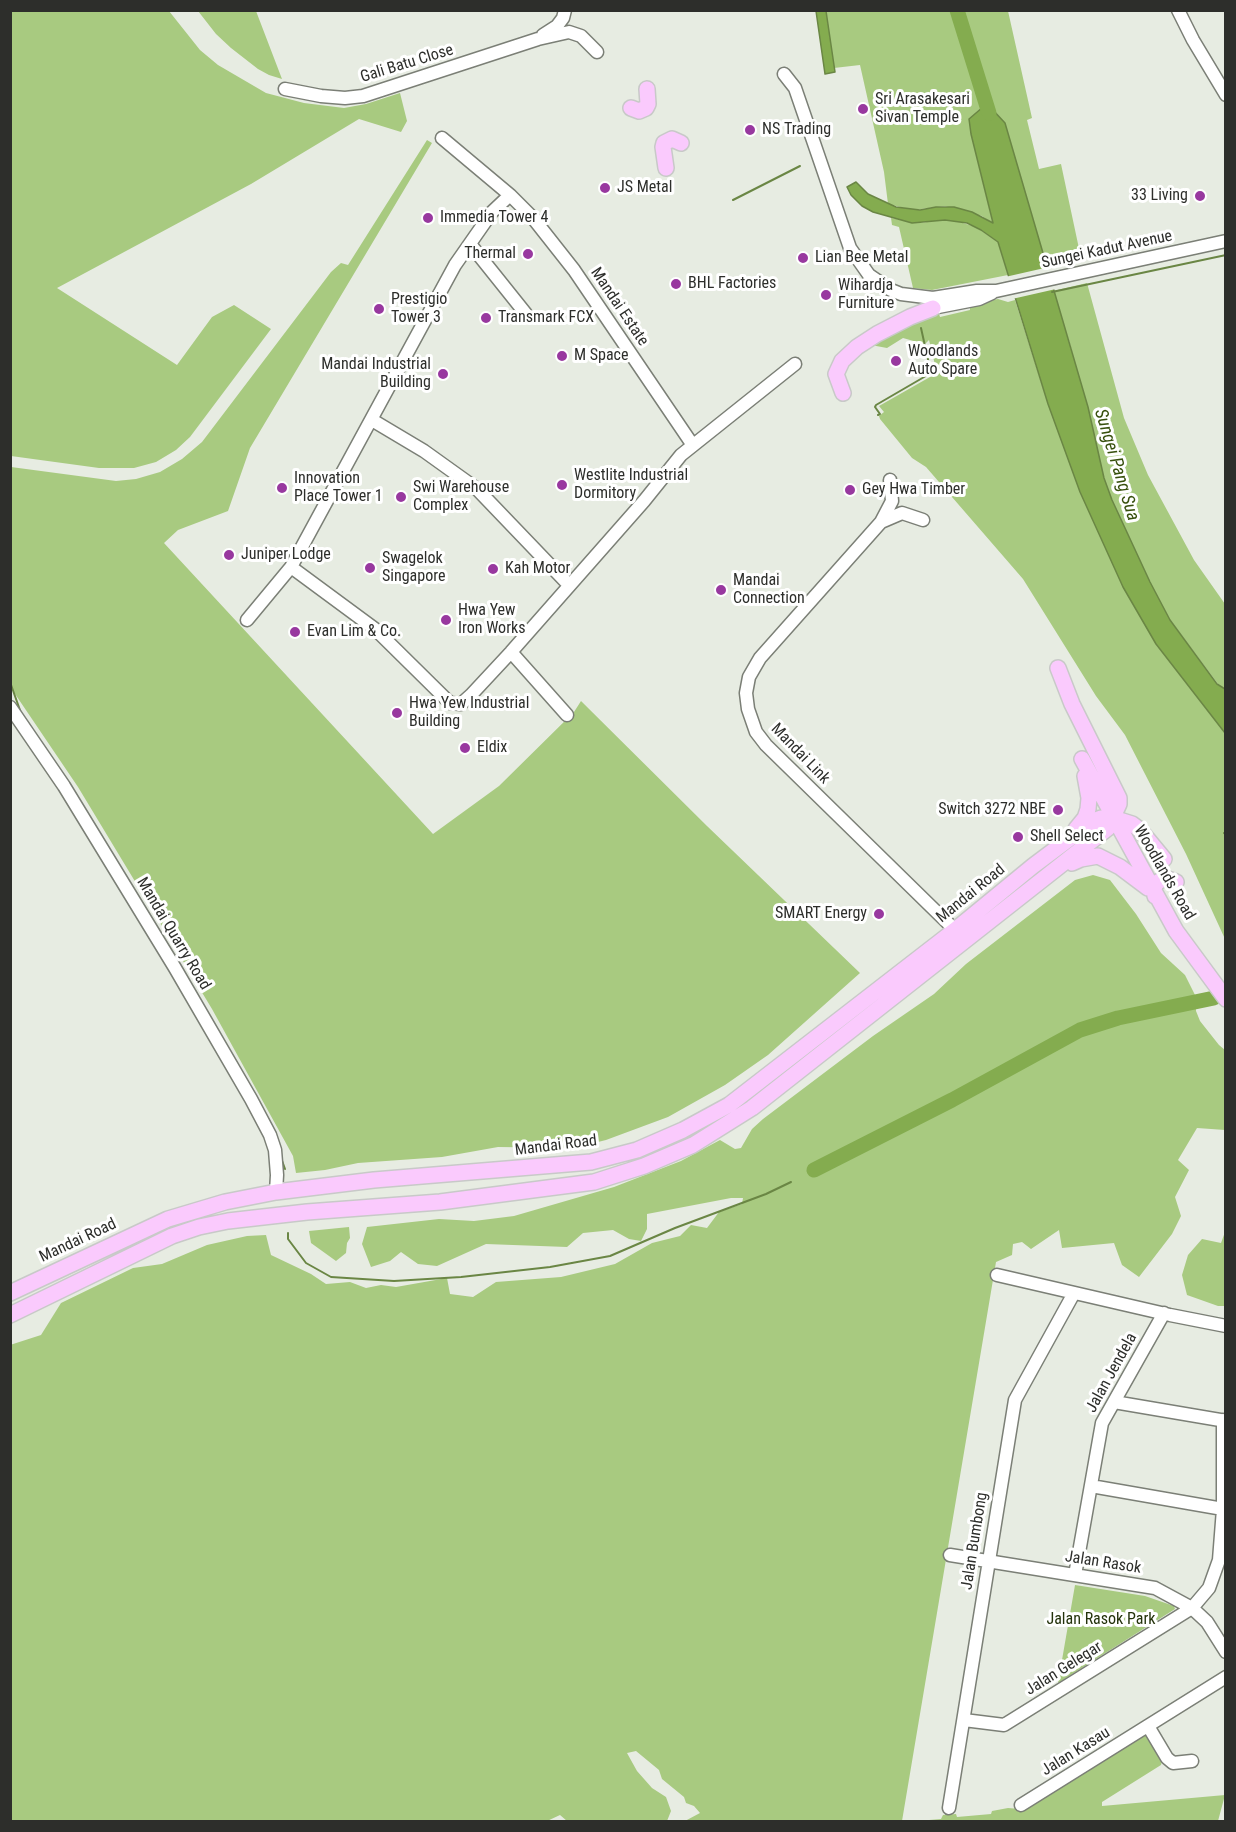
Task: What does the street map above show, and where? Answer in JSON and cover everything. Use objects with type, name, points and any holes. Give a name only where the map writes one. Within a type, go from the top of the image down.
[{"type":"main road","points":[[631,108],[639,111],[646,108],[647,89]]},
{"type":"main road","points":[[666,168],[664,143],[672,139],[681,143]]},
{"type":"main road","points":[[843,393],[836,374],[842,361],[857,347],[877,334],[910,316],[933,308]]},
{"type":"main road","points":[[1058,668],[1072,704],[1117,793],[1119,804],[1113,818]]},
{"type":"main road","name":"Woodlands Road","points":[[1085,818],[1089,798],[1082,759],[1176,931],[1226,999]]},
{"type":"main road","points":[[1062,844],[1085,818],[1094,798],[1092,779]]},
{"type":"main road","points":[[1062,844],[1094,821],[1101,818],[1113,818],[1126,821],[1140,830],[1164,859]]},
{"type":"main road","name":"Mandai Road","points":[[10,1316],[142,1250],[199,1227],[228,1221],[440,1202],[594,1182],[644,1166],[693,1145],[752,1108],[845,1037],[1108,828],[1113,818]]},
{"type":"main road","name":"Mandai Road","points":[[10,1293],[168,1219],[225,1202],[276,1192],[591,1162],[637,1150],[683,1130],[729,1105],[1062,844]]},
{"type":"main road","points":[[1058,868],[1081,859],[1098,856],[1120,867],[1154,894]]},
{"type":"main road","points":[[1154,894],[1155,883],[1165,878],[1176,882]]},
{"type":"main road","points":[[823,1033],[830,1040],[845,1037]]},
{"type":"main road","points":[[428,1176],[443,1181],[446,1187],[447,1194],[440,1202]]},
{"type":"street","name":"Gali Batu Close","points":[[537,39],[557,26],[565,10]]},
{"type":"street","points":[[1178,10],[1226,95]]},
{"type":"street","name":"Gali Batu Close","points":[[285,89],[321,96],[345,98],[363,96],[537,39],[569,32],[581,36],[597,52]]},
{"type":"street","name":"Sungei Kadut Avenue","points":[[784,74],[795,88],[850,248],[869,274],[891,290],[917,297],[933,298],[977,291],[1001,290]]},
{"type":"street","name":"Mandai Estate","points":[[442,138],[510,195],[533,218],[574,270],[692,444]]},
{"type":"street","points":[[247,620],[291,567],[444,285],[492,212],[510,195]]},
{"type":"street","name":"Sungei Kadut Avenue","points":[[933,308],[979,299],[1001,290],[1226,241]]},
{"type":"street","points":[[470,244],[526,314]]},
{"type":"street","points":[[291,567],[375,629],[450,704],[458,705],[468,699],[511,652],[692,444],[795,364]]},
{"type":"street","points":[[372,420],[424,451],[477,489],[569,585]]},
{"type":"street","name":"Mandai Link","points":[[890,480],[892,501],[881,522],[760,658],[749,677],[746,693],[747,709],[756,732],[766,745],[955,930]]},
{"type":"street","points":[[881,522],[902,513],[924,520]]},
{"type":"street","points":[[511,652],[567,715]]},
{"type":"street","name":"Mandai Quarry Road","points":[[10,706],[64,786],[175,968],[251,1100],[270,1135],[274,1150],[276,1192]]},
{"type":"street","points":[[997,1275],[1226,1326]]},
{"type":"street","name":"Jalan Bumbong","points":[[949,1808],[1015,1400],[1074,1293]]},
{"type":"street","name":"Jalan Jendela","points":[[1075,1575],[1102,1424],[1164,1313]]},
{"type":"street","points":[[1114,1402],[1225,1420]]},
{"type":"street","name":"Jalan Gelegar","points":[[964,1720],[1004,1725],[1192,1608],[1209,1588],[1219,1560],[1223,1509],[1225,1420]]},
{"type":"street","points":[[1090,1486],[1223,1509]]},
{"type":"street","name":"Jalan Rasok","points":[[950,1555],[1155,1588],[1192,1608],[1207,1622],[1226,1652]]},
{"type":"street","name":"Jalan Kasau","points":[[1021,1805],[1226,1677]]},
{"type":"street","points":[[1148,1726],[1167,1758],[1173,1763],[1192,1761]]},
{"type":"green space","points":[[11,10],[169,11],[200,50],[218,65],[266,93],[304,103],[344,108],[366,104],[400,93],[407,121],[401,132],[359,119],[251,184],[57,288],[177,365],[212,317],[234,305],[271,329],[190,437],[176,450],[156,462],[134,468],[99,468],[11,456]]},
{"type":"green space","points":[[198,11],[256,11],[282,79],[258,69],[231,48],[216,34]]},
{"type":"green space","points":[[826,11],[1008,11],[1032,118],[1027,120],[1039,169],[1061,164],[1081,258],[1046,267],[1005,123],[992,109],[984,107],[971,134],[993,224],[982,216],[945,206],[913,210],[888,204],[884,172],[860,65],[834,68]]},
{"type":"green space","points":[[427,140],[432,143],[250,448],[228,511],[178,530],[164,543],[433,834],[499,786],[574,712],[581,701],[860,973],[768,1055],[725,1085],[668,1117],[606,1140],[574,1148],[498,1147],[442,1157],[358,1163],[296,1173],[293,1156],[212,1009],[78,787],[11,688],[11,467],[116,481],[136,479],[160,472],[182,459],[202,442],[331,272],[341,263],[348,265]]},
{"type":"green space","points":[[891,218],[921,223],[953,220],[976,227],[998,242],[1008,275],[932,290],[913,288],[899,227],[892,225]]},
{"type":"green space","points":[[1087,283],[1124,418],[1148,475],[1194,560],[1225,604],[1225,689],[1218,684],[1170,620],[1150,582],[1104,478],[1070,344],[1053,291]]},
{"type":"green space","points":[[998,299],[1008,302],[1015,300],[1048,404],[1156,644],[1225,733],[1225,939],[1186,854],[1125,735],[1096,696],[1023,579],[926,467],[912,458],[880,419],[879,416],[884,412],[879,406],[937,373],[929,340],[926,343],[903,338],[887,348],[871,345],[894,328],[938,311],[940,317],[970,310],[970,304]]},
{"type":"green space","points":[[1093,875],[1110,880],[1136,914],[1161,953],[1185,975],[1196,997],[1196,1011],[1200,1021],[1225,1050],[1225,1130],[1197,1128],[1178,1160],[1189,1170],[1175,1197],[1181,1216],[1172,1234],[1139,1277],[1122,1265],[1114,1243],[1062,1248],[1059,1230],[1031,1249],[1022,1242],[1013,1244],[1012,1255],[996,1262],[902,1821],[685,1821],[700,1813],[694,1806],[686,1803],[684,1797],[662,1779],[659,1770],[636,1751],[627,1753],[637,1771],[652,1788],[666,1797],[671,1811],[667,1821],[567,1821],[560,1815],[545,1822],[11,1821],[10,1345],[41,1335],[61,1303],[133,1268],[162,1264],[207,1245],[247,1236],[266,1235],[271,1255],[311,1274],[326,1284],[350,1282],[366,1288],[381,1285],[396,1287],[447,1278],[450,1294],[473,1297],[496,1282],[561,1277],[615,1264],[652,1243],[680,1236],[691,1225],[707,1228],[719,1212],[742,1204],[743,1198],[731,1198],[647,1214],[647,1229],[641,1241],[629,1239],[613,1230],[583,1233],[567,1247],[486,1244],[437,1266],[418,1264],[401,1252],[390,1261],[371,1267],[362,1244],[367,1227],[439,1219],[474,1221],[514,1216],[614,1187],[681,1161],[720,1140],[735,1149],[741,1148],[752,1129],[763,1119],[873,1036],[934,994],[966,964],[1075,880]]},
{"type":"green space","points":[[349,1227],[350,1238],[346,1253],[336,1261],[311,1243],[309,1231]]},
{"type":"green space","points":[[1225,1232],[1225,1306],[1218,1306],[1187,1295],[1182,1275],[1188,1255],[1202,1239],[1221,1243]]},
{"type":"green space","name":"Jalan Rasok Park","points":[[1075,1585],[1145,1596],[1174,1606],[1175,1609],[1058,1683]]},
{"type":"green space","points":[[1144,1734],[1162,1761],[1161,1765],[1102,1802],[1102,1806],[1225,1795],[1218,1821],[905,1822],[941,1819],[943,1815],[956,1814],[957,1817],[991,1814],[992,1811],[1008,1808],[1020,1809]]},
{"type":"shaded area","points":[[816,11],[826,11],[835,72],[825,74]]},
{"type":"shaded area","points":[[986,94],[992,109],[1005,123],[1088,407],[1104,478],[1112,500],[1170,620],[1217,684],[1225,689],[1225,733],[1156,644],[1123,587],[1080,492],[1048,404],[998,242],[967,223],[945,220],[912,223],[873,212],[862,206],[851,195],[847,187],[856,182],[868,194],[896,207],[920,210],[954,207],[972,212],[993,223],[969,119],[983,107],[982,95]]},
{"type":"pier","points":[[1049,267],[1056,289],[1012,299],[1005,277]]},
{"type":"waterway","points":[[957,10],[989,113]]},
{"type":"waterway","points":[[733,200],[800,166]]},
{"type":"waterway","points":[[1052,292],[1226,255]]},
{"type":"waterway","points":[[878,415],[880,414],[876,405],[931,373],[921,328]]},
{"type":"waterway","points":[[10,682],[21,713]]},
{"type":"waterway","points":[[814,1170],[952,1100],[1080,1030],[1118,1018],[1214,998]]},
{"type":"waterway","points":[[280,1155],[285,1169]]},
{"type":"waterway","points":[[288,1233],[288,1239],[306,1263],[331,1277],[394,1281],[461,1277],[550,1267],[610,1256],[791,1182]]},
{"type":"place","name":"Sri Arasakesari Sivan Temple","points":[[863,109]]},
{"type":"place","name":"NS Trading","points":[[750,130]]},
{"type":"place","name":"JS Metal","points":[[605,188]]},
{"type":"place","name":"33 Living","points":[[1200,196]]},
{"type":"place","name":"Immedia Tower 4","points":[[428,218]]},
{"type":"place","name":"Thermal","points":[[528,254]]},
{"type":"place","name":"Lian Bee Metal","points":[[803,258]]},
{"type":"place","name":"BHL Factories","points":[[676,284]]},
{"type":"place","name":"Wihardja Furniture","points":[[826,295]]},
{"type":"place","name":"Prestigio Tower 3","points":[[379,309]]},
{"type":"place","name":"Transmark FCX","points":[[486,318]]},
{"type":"place","name":"M Space","points":[[562,356]]},
{"type":"place","name":"Woodlands Auto Spare","points":[[896,361]]},
{"type":"place","name":"Mandai Industrial Building","points":[[443,374]]},
{"type":"place","name":"Westlite Industrial Dormitory","points":[[562,485]]},
{"type":"place","name":"Innovation Place Tower 1","points":[[282,488]]},
{"type":"place","name":"Gey Hwa Timber","points":[[850,490]]},
{"type":"place","name":"Swi Warehouse Complex","points":[[401,497]]},
{"type":"place","name":"Juniper Lodge","points":[[229,555]]},
{"type":"place","name":"Swagelok Singapore","points":[[370,568]]},
{"type":"place","name":"Kah Motor","points":[[493,569]]},
{"type":"place","name":"Mandai Connection","points":[[721,590]]},
{"type":"place","name":"Hwa Yew Iron Works","points":[[446,620]]},
{"type":"place","name":"Evan Lim & Co.","points":[[295,632]]},
{"type":"place","name":"Hwa Yew Industrial Building","points":[[397,713]]},
{"type":"place","name":"Eldix","points":[[465,748]]},
{"type":"place","name":"Switch 3272 NBE","points":[[1058,810]]},
{"type":"place","name":"Shell Select","points":[[1018,837]]},
{"type":"place","name":"SMART Energy","points":[[879,914]]},
{"type":"water label","name":"Sungei Pang Sua","points":[[1116,465]]}]
